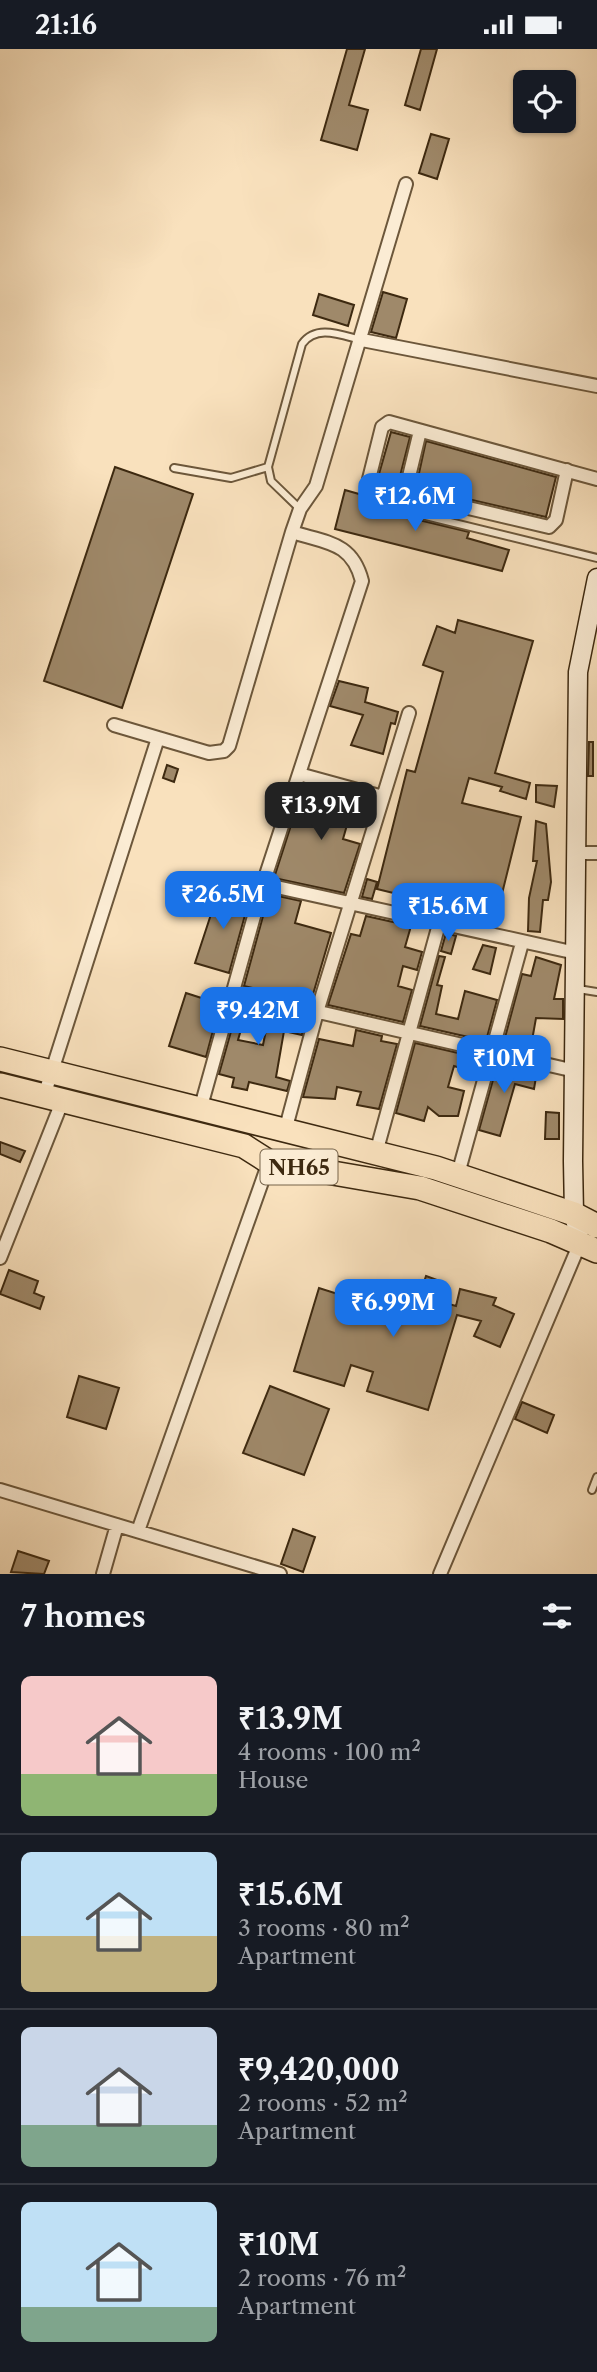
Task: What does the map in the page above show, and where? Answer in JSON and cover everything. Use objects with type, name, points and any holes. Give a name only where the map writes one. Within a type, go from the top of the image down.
[{"type":"highway","name":"NH65","points":[[0,1059],[458,1174],[574,1215],[597,1226]]},
{"type":"highway","name":"NH65","points":[[0,1084],[244,1146],[270,1162],[420,1188],[588,1247]]},
{"type":"main road","points":[[588,1247],[574,1215],[578,672],[597,577]]},
{"type":"street","points":[[114,725],[209,753],[224,751],[229,746],[292,532],[300,509],[316,486],[362,340],[406,184]]},
{"type":"street","points":[[362,340],[597,386]]},
{"type":"street","points":[[567,470],[555,520],[549,527],[369,483],[378,440],[385,423],[420,431],[567,470],[597,479]]},
{"type":"street","points":[[405,493],[420,431]]},
{"type":"street","points":[[200,1109],[263,884],[362,581],[354,557],[342,548],[292,532]]},
{"type":"street","points":[[285,1131],[317,1012],[409,713]]},
{"type":"street","points":[[0,1258],[53,1099],[52,1072],[158,738]]},
{"type":"street","points":[[299,775],[383,797]]},
{"type":"street","points":[[577,853],[597,853]]},
{"type":"street","points":[[263,884],[576,953]]},
{"type":"street","points":[[376,1153],[439,924]]},
{"type":"street","points":[[458,1174],[522,943]]},
{"type":"street","points":[[232,992],[575,1071]]},
{"type":"street","points":[[138,1531],[270,1162]]},
{"type":"street","points":[[440,1574],[588,1247]]},
{"type":"street","points":[[0,1490],[281,1574]]},
{"type":"street","points":[[103,1574],[117,1525]]},
{"type":"lane","points":[[300,509],[271,481],[268,467],[302,344],[306,338],[321,332],[362,340]]},
{"type":"lane","points":[[174,468],[231,478],[268,467]]},
{"type":"lane","points":[[389,507],[597,558]]},
{"type":"lane","points":[[575,989],[597,992]]},
{"type":"lane","points":[[592,1490],[597,1478]]},
{"type":"building","points":[[347,49],[365,49],[349,105],[368,110],[357,150],[321,140]]},
{"type":"building","points":[[421,49],[437,49],[420,110],[405,105]]},
{"type":"building","points":[[431,134],[449,139],[437,179],[419,173]]},
{"type":"building","points":[[383,292],[407,299],[396,338],[371,332]]},
{"type":"building","points":[[319,294],[354,305],[348,326],[313,315]]},
{"type":"building","points":[[391,432],[410,437],[399,480],[379,474]]},
{"type":"building","points":[[426,441],[556,477],[546,517],[416,487]]},
{"type":"building","points":[[115,467],[193,494],[122,708],[44,681]]},
{"type":"building","points":[[345,490],[380,500],[377,510],[469,532],[467,538],[509,550],[502,571],[335,529]]},
{"type":"building","points":[[458,620],[533,641],[495,773],[530,783],[526,799],[500,791],[502,787],[469,778],[462,803],[521,817],[496,918],[377,889],[407,770],[415,772],[443,672],[423,665],[437,626],[455,633]]},
{"type":"building","points":[[339,681],[368,688],[365,702],[398,712],[395,724],[391,723],[383,754],[351,745],[363,715],[330,706]]},
{"type":"building","points":[[589,742],[593,742],[593,776],[588,776]]},
{"type":"building","points":[[167,765],[178,769],[174,782],[163,778]]},
{"type":"building","points":[[304,785],[313,788],[311,792],[371,806],[367,821],[349,818],[343,839],[360,844],[344,893],[274,878]]},
{"type":"building","points":[[536,785],[557,786],[554,807],[536,802]]},
{"type":"building","points":[[536,821],[546,824],[551,882],[548,900],[543,900],[540,932],[528,931],[529,898],[537,861],[533,861]]},
{"type":"building","points":[[367,879],[377,882],[372,899],[362,897]]},
{"type":"building","points":[[220,887],[250,897],[229,973],[195,963]]},
{"type":"building","points":[[269,894],[301,901],[295,923],[331,933],[311,1001],[244,986]]},
{"type":"building","points":[[366,916],[411,926],[405,947],[422,952],[417,970],[403,966],[398,986],[412,990],[403,1022],[328,1005],[351,934],[360,936]]},
{"type":"building","points":[[446,933],[456,936],[451,954],[441,951]]},
{"type":"building","points":[[483,945],[496,948],[490,974],[473,969]]},
{"type":"building","points":[[439,956],[445,957],[437,985],[442,986],[436,1014],[458,1019],[465,991],[497,1000],[486,1041],[420,1026]]},
{"type":"building","points":[[536,957],[561,965],[554,999],[563,999],[563,1019],[536,1018],[531,1046],[538,1047],[537,1053],[503,1045],[522,974],[531,976]]},
{"type":"building","points":[[186,993],[220,1004],[206,1057],[169,1046]]},
{"type":"building","points":[[239,1003],[305,1018],[302,1035],[284,1031],[276,1077],[290,1081],[287,1091],[249,1082],[247,1090],[232,1087],[234,1078],[219,1074]],"holes":[[[244,1019],[267,1025],[263,1045],[238,1040]]]},
{"type":"building","points":[[356,1030],[382,1036],[381,1041],[397,1044],[379,1109],[357,1105],[361,1092],[337,1087],[335,1099],[303,1097],[319,1039],[353,1046]]},
{"type":"building","points":[[415,1043],[471,1056],[467,1070],[454,1066],[448,1087],[464,1091],[458,1116],[439,1116],[428,1107],[424,1121],[396,1113]]},
{"type":"building","points":[[498,1062],[537,1071],[534,1089],[515,1084],[500,1136],[479,1130]]},
{"type":"building","points":[[546,1112],[559,1113],[559,1139],[545,1139]]},
{"type":"building","points":[[0,1142],[25,1151],[20,1162],[0,1154]]},
{"type":"building","points":[[9,1270],[38,1281],[34,1293],[44,1297],[40,1309],[0,1294]]},
{"type":"building","points":[[426,1276],[440,1281],[434,1300],[456,1306],[460,1289],[496,1298],[493,1305],[514,1314],[500,1347],[474,1336],[481,1321],[457,1315],[428,1410],[367,1391],[373,1372],[351,1365],[344,1386],[294,1371],[319,1288],[391,1311],[401,1282],[422,1288]]},
{"type":"building","points":[[79,1376],[119,1388],[106,1429],[67,1417]]},
{"type":"building","points":[[270,1386],[329,1409],[304,1475],[243,1453]]},
{"type":"building","points":[[522,1402],[554,1415],[547,1433],[515,1419]]},
{"type":"building","points":[[293,1529],[315,1537],[303,1572],[281,1564]]},
{"type":"building","points":[[18,1551],[49,1561],[44,1574],[11,1572]]}]
